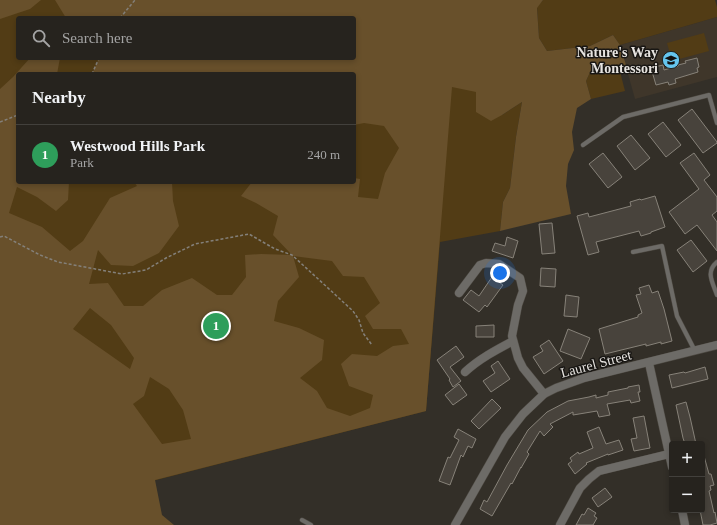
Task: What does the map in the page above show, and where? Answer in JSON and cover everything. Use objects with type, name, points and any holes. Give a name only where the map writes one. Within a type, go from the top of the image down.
[{"type":"street","points":[[459,293],[480,265],[486,263],[499,264],[520,278],[523,290],[518,305],[512,336],[518,358],[523,368],[544,394]]},
{"type":"street","points":[[465,372],[474,363],[514,341]]},
{"type":"street","name":"Laurel Street","points":[[455,525],[505,437],[523,414],[544,394],[584,378],[717,345]]},
{"type":"street","points":[[560,525],[580,488],[588,479],[599,471],[669,454],[649,363]]},
{"type":"street","points":[[683,513],[685,525]]},
{"type":"lane","points":[[583,145],[623,117],[709,95],[717,123]]},
{"type":"lane","points":[[633,252],[662,246],[678,316],[695,351]]},
{"type":"lane","points":[[717,262],[713,265],[711,270],[711,277],[717,294]]},
{"type":"lane","points":[[302,520],[311,525]]},
{"type":"path","points":[[122,16],[135,0]]},
{"type":"path","points":[[93,72],[98,60]]},
{"type":"path","points":[[0,122],[16,117]]},
{"type":"path","points":[[0,237],[4,236],[40,255],[58,262],[122,274],[146,270],[166,258],[195,244],[249,234],[275,249],[292,255],[353,311],[359,320],[363,333],[372,345]]},
{"type":"shaded area","points":[[0,0],[481,0],[476,92],[502,115],[522,102],[510,188],[503,202],[500,231],[440,242],[426,411],[0,520]]},
{"type":"shaded area","points":[[0,0],[41,0],[30,9],[0,19]]},
{"type":"shaded area","points":[[55,0],[543,0],[537,8],[539,38],[547,51],[590,46],[613,35],[620,45],[629,75],[618,64],[591,70],[586,81],[591,99],[577,108],[572,132],[574,150],[568,164],[566,186],[571,214],[500,231],[503,202],[510,188],[522,102],[491,121],[476,112],[476,92],[452,87],[426,411],[155,480],[162,515],[174,525],[0,525],[0,89],[16,74],[16,184],[69,184],[68,200],[56,211],[37,197],[17,187],[9,213],[42,227],[70,251],[83,241],[110,198],[137,186],[136,184],[172,184],[173,201],[179,226],[159,253],[133,266],[111,265],[98,250],[89,284],[108,283],[124,306],[143,306],[162,290],[192,278],[217,295],[232,295],[246,277],[245,255],[292,255],[273,235],[278,216],[241,196],[250,184],[356,184],[356,178],[360,179],[358,197],[378,199],[385,173],[399,148],[384,126],[364,123],[356,125],[356,72],[93,72],[98,60],[356,60],[356,16],[65,16]],"holes":[[[293,256],[332,261],[343,276],[364,277],[380,303],[365,316],[373,329],[401,329],[409,344],[393,346],[377,356],[352,354],[341,364],[349,386],[373,395],[370,408],[350,416],[327,408],[317,391],[300,378],[322,360],[324,340],[299,328],[274,321],[278,301],[299,277]],[[90,308],[111,325],[134,358],[130,369],[73,329]],[[150,377],[169,389],[183,410],[191,439],[162,444],[133,404],[144,396]]]},
{"type":"shaded area","points":[[543,0],[715,0],[717,17],[620,45],[613,35],[590,46],[547,51],[539,38],[537,7]]},
{"type":"shaded area","name":"Nature's Way Montessori","points":[[717,17],[717,77],[635,99],[620,45]]},
{"type":"shaded area","points":[[704,33],[709,51],[672,61],[667,43]]},
{"type":"shaded area","points":[[28,60],[60,60],[57,72],[17,72]]},
{"type":"shaded area","points":[[618,64],[625,91],[591,99],[586,81],[591,70]]},
{"type":"building","points":[[697,58],[699,67],[697,68],[698,72],[675,79],[676,83],[669,85],[668,82],[656,85],[651,68],[663,65],[664,70],[686,63],[685,61]]},
{"type":"building","points":[[692,109],[717,142],[703,153],[678,120]]},
{"type":"building","points":[[663,122],[681,145],[666,157],[648,134]]},
{"type":"building","points":[[631,135],[650,158],[635,170],[617,146]]},
{"type":"building","points":[[603,153],[622,177],[608,188],[589,164]]},
{"type":"building","points":[[694,153],[710,175],[704,180],[717,197],[717,211],[712,215],[717,222],[717,251],[697,225],[685,234],[669,212],[699,189],[680,163]]},
{"type":"building","points":[[655,196],[665,227],[641,236],[639,231],[596,242],[599,252],[588,255],[577,216],[588,213],[589,217],[631,206],[630,202]]},
{"type":"building","points":[[552,223],[555,253],[542,254],[539,224]]},
{"type":"building","points":[[507,237],[518,241],[513,258],[492,251],[495,243],[505,246]]},
{"type":"building","points":[[691,240],[707,261],[693,272],[677,250]]},
{"type":"building","points":[[541,268],[556,269],[555,287],[540,286]]},
{"type":"building","points":[[492,277],[503,285],[487,307],[485,305],[479,312],[463,300],[471,290],[479,296]]},
{"type":"building","points":[[649,285],[652,293],[658,291],[672,341],[646,346],[646,344],[605,354],[599,329],[638,317],[638,315],[642,313],[636,295],[641,294],[639,288]]},
{"type":"building","points":[[566,295],[579,297],[577,317],[564,316]]},
{"type":"building","points":[[494,325],[494,337],[476,337],[476,326]]},
{"type":"building","points":[[568,329],[590,338],[581,359],[560,351]]},
{"type":"building","points":[[549,340],[563,361],[544,374],[533,357],[543,351],[540,346]]},
{"type":"building","points":[[456,346],[464,357],[450,367],[461,381],[453,387],[449,380],[450,379],[437,360]]},
{"type":"building","points":[[498,361],[510,379],[491,392],[483,381],[495,373],[491,366]]},
{"type":"building","points":[[705,367],[708,379],[672,388],[669,375],[685,373]]},
{"type":"building","points":[[459,384],[467,395],[453,405],[445,395]]},
{"type":"building","points":[[639,385],[640,392],[638,392],[640,401],[631,403],[630,400],[607,404],[610,415],[599,417],[597,411],[573,415],[573,412],[550,424],[553,427],[544,436],[540,431],[527,452],[529,454],[492,516],[480,509],[484,500],[487,502],[528,430],[547,412],[568,401],[596,395],[596,398],[608,395],[608,392]]},
{"type":"building","points":[[492,399],[501,408],[479,429],[471,421]]},
{"type":"building","points":[[686,402],[695,441],[684,441],[676,405]]},
{"type":"building","points":[[644,416],[650,448],[634,451],[631,439],[637,438],[633,418]]},
{"type":"building","points":[[599,427],[606,444],[619,440],[623,450],[586,463],[587,464],[575,474],[568,464],[572,461],[570,458],[578,452],[579,454],[593,448],[587,432]]},
{"type":"building","points":[[458,429],[476,439],[472,448],[468,446],[463,457],[461,455],[450,485],[439,481],[448,457],[450,458],[459,440],[454,437]]},
{"type":"building","points":[[705,460],[714,485],[710,486],[711,490],[709,491],[717,523],[703,525],[701,513],[705,513]]},
{"type":"building","points":[[605,488],[612,497],[598,507],[592,498]]},
{"type":"building","points":[[588,508],[596,513],[594,516],[597,518],[593,525],[576,525],[582,514],[584,515]]},
{"type":"place","name":"Nature's Way Montessori","points":[[671,60]]},
{"type":"place","name":"Westwood Hills Park","points":[[216,326]]}]
